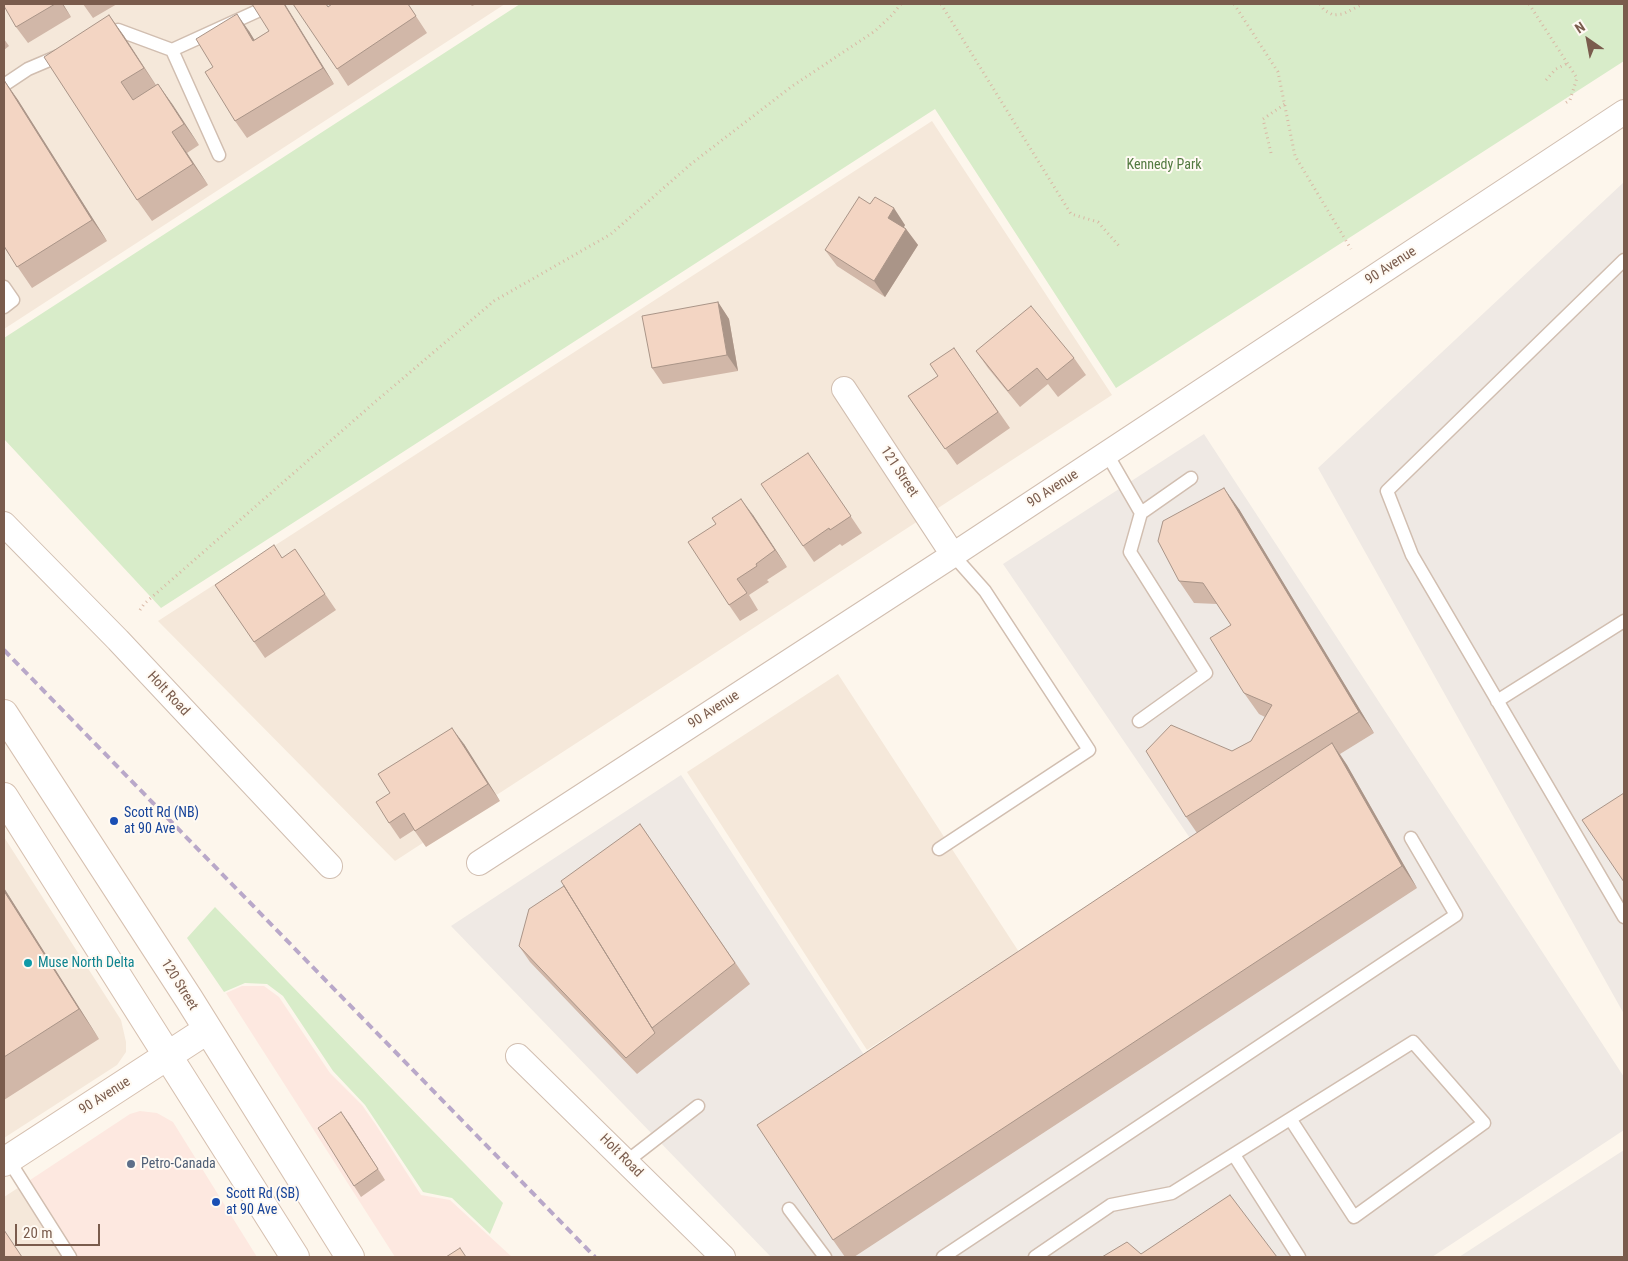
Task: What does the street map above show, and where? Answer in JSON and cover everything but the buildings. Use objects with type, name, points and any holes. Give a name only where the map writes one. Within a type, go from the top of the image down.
[{"type":"main road","name":"120 Street","points":[[4,714],[350,1257]]},
{"type":"main road","points":[[4,797],[295,1257]]},
{"type":"main road","name":"90 Avenue","points":[[6,1160],[207,1030]]},
{"type":"street","name":"90 Avenue","points":[[479,863],[953,555],[1624,112]]},
{"type":"street","name":"121 Street","points":[[844,389],[953,555]]},
{"type":"street","name":"Holt Road","points":[[4,524],[118,640],[330,866]]},
{"type":"street","name":"Holt Road","points":[[518,1056],[723,1257]]},
{"type":"lane","points":[[91,41],[118,30],[172,50],[272,4]]},
{"type":"lane","points":[[4,85],[28,68],[73,49]]},
{"type":"lane","points":[[172,50],[219,155]]},
{"type":"lane","points":[[1624,260],[1386,491],[1412,556],[1624,917]]},
{"type":"lane","points":[[4,287],[13,300],[4,307]]},
{"type":"lane","points":[[1106,454],[1141,513]]},
{"type":"lane","points":[[1139,720],[1206,673],[1130,552],[1141,513],[1191,478]]},
{"type":"lane","points":[[939,849],[1089,750],[985,592],[953,555]]},
{"type":"lane","points":[[1497,701],[1624,621]]},
{"type":"lane","points":[[943,1257],[1456,915],[1411,838]]},
{"type":"lane","points":[[1035,1257],[1111,1205],[1172,1192],[1291,1120],[1413,1042],[1484,1123],[1354,1217],[1291,1120]]},
{"type":"lane","points":[[626,1162],[698,1106]]},
{"type":"lane","points":[[1234,1155],[1299,1257]]},
{"type":"lane","points":[[6,1160],[70,1257]]},
{"type":"lane","points":[[790,1209],[825,1257]]},
{"type":"path","points":[[140,610],[144,604],[288,477],[494,301],[612,234],[691,164],[791,88],[875,31],[901,4]]},
{"type":"path","points":[[941,4],[1072,214],[1098,222],[1120,247]]},
{"type":"path","points":[[1234,4],[1278,72],[1295,156],[1351,249]]},
{"type":"path","points":[[1320,4],[1324,10],[1334,15],[1343,14],[1363,4]]},
{"type":"path","points":[[1529,4],[1577,78],[1570,100],[1564,104]]},
{"type":"path","points":[[1546,80],[1556,69],[1568,63]]},
{"type":"path","points":[[1272,152],[1263,119],[1285,104]]},
{"type":"shaded area","points":[[4,4],[505,4],[4,329]]},
{"type":"shaded area","points":[[932,121],[1112,395],[395,861],[158,621]]},
{"type":"shaded area","points":[[1624,182],[1624,1014],[1318,468]]},
{"type":"shaded area","points":[[1204,434],[1624,1077],[1624,1130],[1432,1257],[771,1257],[451,926],[681,775],[868,1061],[1194,844],[1003,564]]},
{"type":"shaded area","points":[[838,674],[1019,952],[867,1050],[687,772]]},
{"type":"shaded area","points":[[4,837],[121,1020],[126,1042],[126,1052],[117,1065],[4,1138]]},
{"type":"shaded area","points":[[242,986],[264,986],[279,997],[330,1073],[362,1105],[421,1195],[450,1200],[512,1257],[395,1257],[226,993]]},
{"type":"shaded area","name":"Petro-Canada","points":[[140,1111],[157,1113],[173,1122],[257,1257],[70,1257],[24,1184],[130,1114]]},
{"type":"shaded area","points":[[1624,1150],[1624,1257],[1459,1257]]},
{"type":"shaded area","points":[[24,1184],[70,1257],[4,1257],[4,1197]]},
{"type":"green space","name":"Kennedy Park","points":[[520,4],[1624,4],[1624,61],[1116,388],[935,109],[161,608],[4,439],[4,338]]},
{"type":"green space","points":[[215,907],[503,1203],[490,1234],[452,1198],[423,1192],[365,1105],[333,1071],[283,996],[267,984],[245,983],[224,992],[187,938]]},
{"type":"railway","points":[[4,650],[595,1257]]},
{"type":"place","name":"Scott Rd (NB) at 90 Ave","points":[[114,821]]},
{"type":"place","name":"Muse North Delta","points":[[28,963]]},
{"type":"place","name":"Petro-Canada","points":[[131,1164]]},
{"type":"place","name":"Scott Rd (SB) at 90 Ave","points":[[216,1202]]}]
